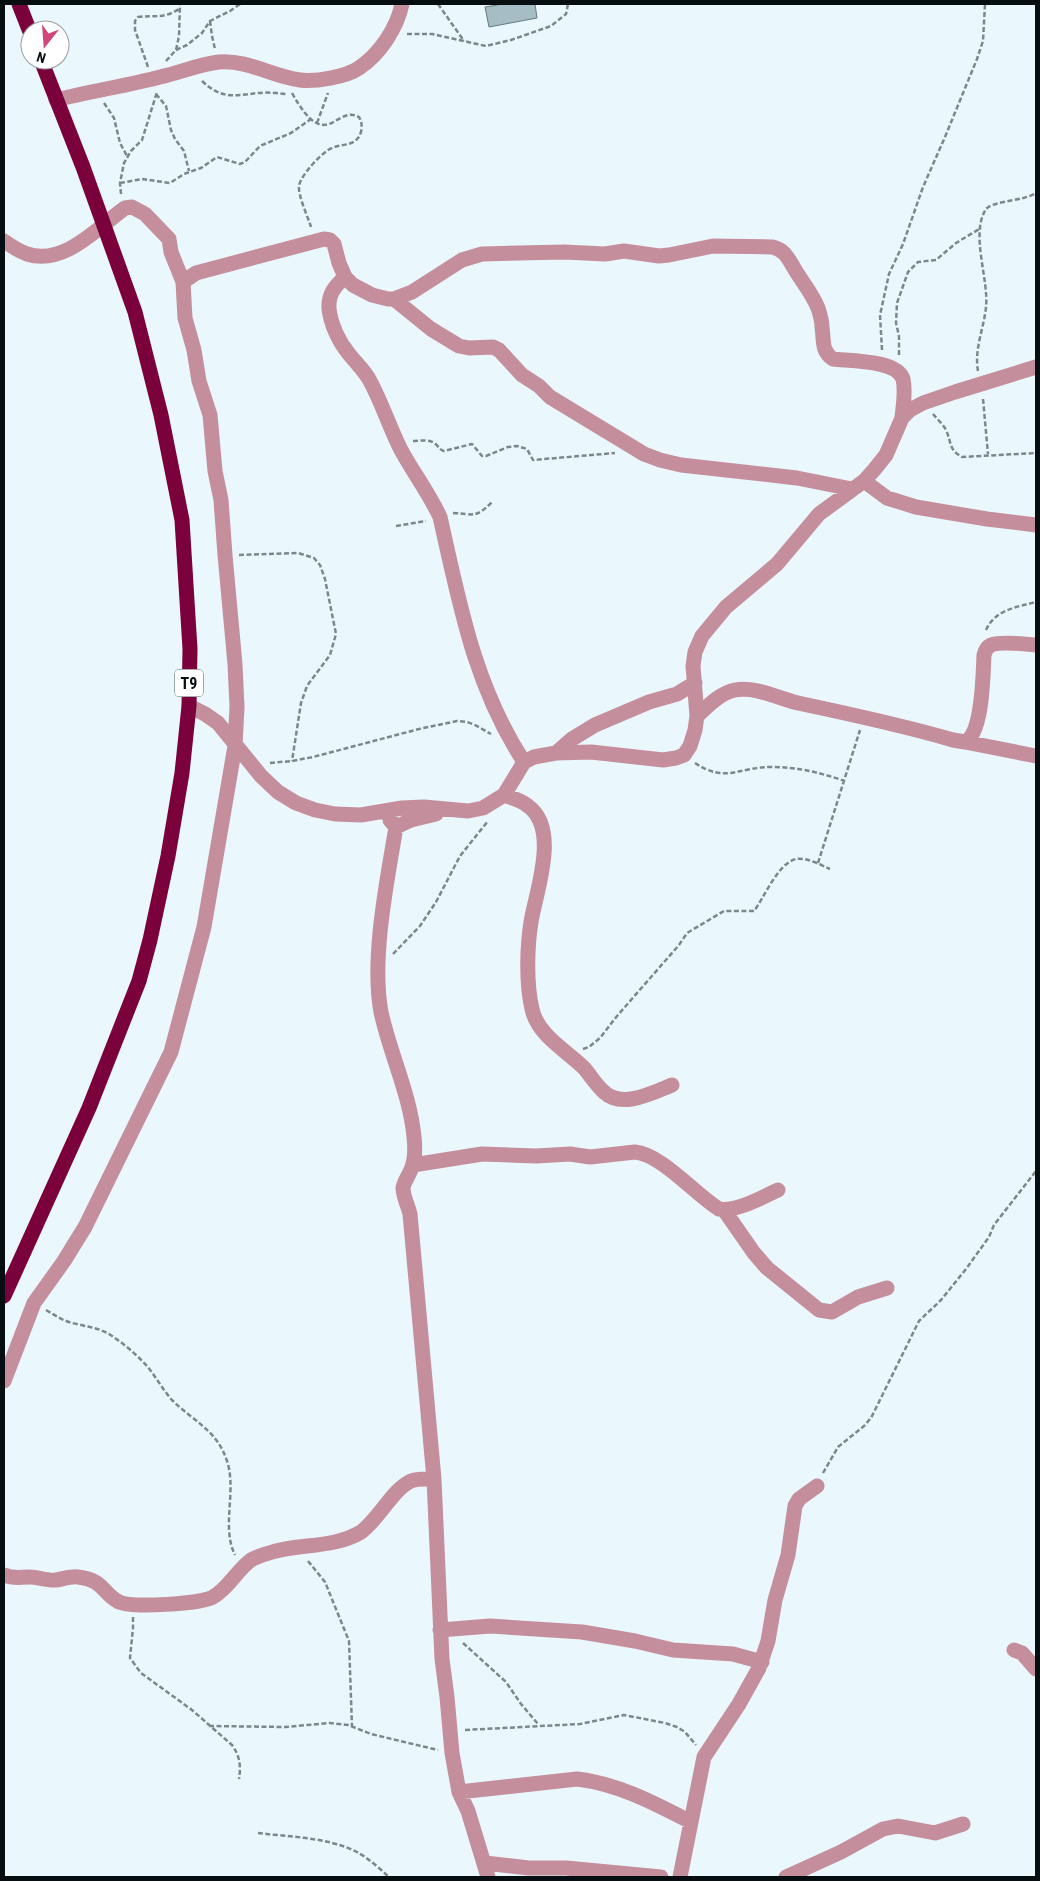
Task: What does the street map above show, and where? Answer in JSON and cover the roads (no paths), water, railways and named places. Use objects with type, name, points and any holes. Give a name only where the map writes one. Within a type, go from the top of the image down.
[{"type":"highway","points":[[19,4],[25,20]]},
{"type":"highway","name":"T9","points":[[4,1296],[89,1108],[139,981],[168,856],[182,773],[189,706],[190,649],[182,520],[161,415],[135,312],[45,70]]},
{"type":"street","points":[[56,100],[99,90],[156,83],[190,70],[219,62],[242,63],[301,80],[340,76],[358,69],[375,54],[388,37],[400,15],[402,4]]},
{"type":"street","points":[[4,241],[28,254],[55,255],[75,245],[125,208],[132,206],[145,214],[169,239],[171,252],[183,282],[185,318],[194,350],[199,381],[211,422],[215,470],[223,511],[237,707],[235,746],[204,926],[171,1052],[85,1227],[64,1261],[34,1302],[4,1381]]},
{"type":"street","points":[[183,282],[196,273],[316,240],[330,240],[334,244],[345,277],[354,285],[380,298],[394,299],[420,288],[462,260],[482,254],[564,252],[605,254],[624,251],[659,256],[713,246],[772,247],[777,248],[786,255],[809,289],[818,308],[824,348],[828,356],[834,359],[883,365],[898,371],[903,378],[904,388],[902,418],[886,455],[858,485],[820,514],[777,564],[726,606],[702,636],[695,652],[693,666],[697,716],[690,746],[684,755],[662,760],[591,752],[556,753],[534,757],[520,767],[501,797],[483,808],[468,811],[424,807],[402,808],[360,815],[335,814],[315,810],[296,803],[278,792],[261,776],[218,723],[189,706]]},
{"type":"street","points":[[345,277],[332,288],[330,296],[329,309],[334,328],[339,340],[370,380],[398,443],[440,517],[464,626],[476,663],[500,721],[513,745],[520,767],[517,790],[520,801]]},
{"type":"street","points":[[394,299],[431,329],[459,346],[470,348],[493,347],[499,350],[522,375],[539,386],[550,397],[644,454],[681,465],[858,485],[887,498],[916,507],[1036,525]]},
{"type":"street","points":[[902,418],[910,410],[923,403],[1036,367]]},
{"type":"street","points":[[965,742],[973,735],[978,718],[986,648],[991,645],[1000,644],[1036,645]]},
{"type":"street","points":[[556,753],[572,739],[595,725],[649,702],[677,694],[695,683]]},
{"type":"street","points":[[697,716],[721,696],[733,690],[744,689],[953,740],[1036,756]]},
{"type":"street","points":[[501,797],[520,801],[529,806],[539,820],[544,842],[542,876],[529,940],[532,1010],[537,1023],[545,1033],[586,1071],[604,1093],[612,1098],[634,1098],[672,1085]]},
{"type":"street","points":[[396,827],[411,820],[446,809]]},
{"type":"street","points":[[380,813],[389,818],[396,827],[387,883],[378,968],[379,995],[384,1026],[408,1102],[414,1139],[413,1165],[403,1187],[410,1214],[414,1249],[434,1479],[450,1731],[452,1753],[460,1792],[487,1870],[566,1868],[660,1877]]},
{"type":"street","points":[[413,1165],[482,1154],[536,1156],[570,1154],[590,1157],[640,1153],[658,1162],[724,1210],[754,1254],[767,1268],[819,1310],[832,1312],[858,1297],[887,1288]]},
{"type":"street","points":[[724,1210],[749,1203],[778,1190]]},
{"type":"street","points":[[4,1575],[12,1578],[30,1577],[56,1580],[77,1577],[101,1585],[120,1602],[132,1606],[194,1602],[212,1598],[226,1587],[252,1559],[271,1552],[337,1541],[355,1535],[382,1512],[401,1487],[411,1480],[434,1479]]},
{"type":"street","points":[[680,1877],[704,1757],[739,1704],[762,1662],[768,1641],[775,1600],[788,1556],[795,1506],[799,1499],[817,1486]]},
{"type":"street","points":[[445,1630],[490,1626],[582,1632],[673,1650],[733,1654],[762,1662]]},
{"type":"street","points":[[1014,1650],[1022,1653],[1036,1669]]},
{"type":"street","points":[[460,1792],[577,1779],[619,1788],[649,1800],[691,1822]]},
{"type":"street","points":[[786,1877],[841,1852],[883,1829],[898,1826],[935,1833],[963,1824]]}]
